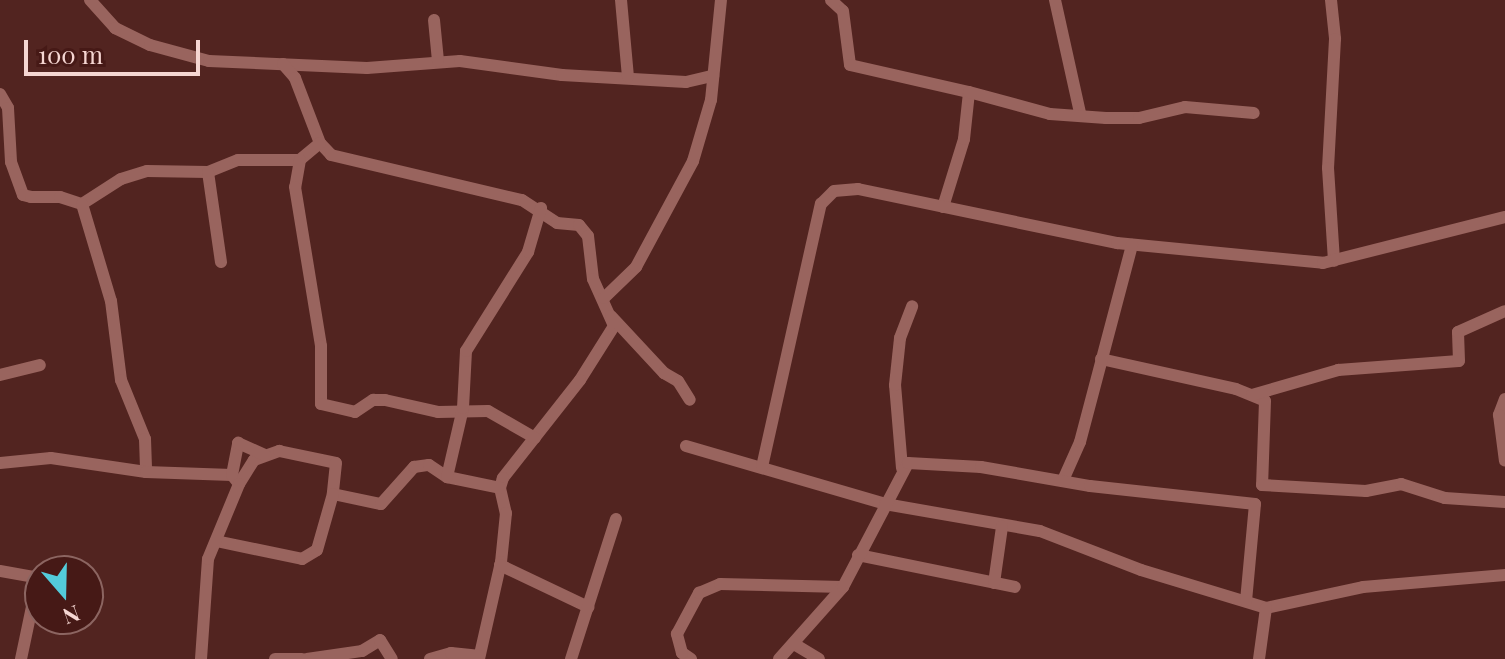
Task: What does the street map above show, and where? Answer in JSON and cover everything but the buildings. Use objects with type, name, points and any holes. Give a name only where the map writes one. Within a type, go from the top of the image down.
[{"type":"street","points":[[90,0],[115,28],[150,45],[209,61],[367,68],[438,61],[686,82],[713,76]]},
{"type":"street","points":[[621,0],[628,77]]},
{"type":"street","points":[[604,298],[636,267],[693,161],[711,100],[721,0]]},
{"type":"street","points":[[831,0],[843,11],[850,65],[1050,114],[1139,118],[1185,107],[1254,113]]},
{"type":"street","points":[[1055,0],[1080,113]]},
{"type":"street","points":[[1331,0],[1335,39],[1328,182],[1336,244],[1334,261]]},
{"type":"street","points":[[434,20],[438,61]]},
{"type":"street","points":[[610,76],[625,58]]},
{"type":"street","points":[[283,64],[295,78],[320,143],[348,161],[441,178],[541,208],[557,223],[579,225],[588,236],[593,279],[614,326],[500,488],[506,513],[500,565],[479,657],[451,653],[430,659]]},
{"type":"street","points":[[943,207],[964,139],[969,92]]},
{"type":"street","points":[[0,94],[8,108],[11,162],[23,195],[60,197],[82,204]]},
{"type":"street","points":[[320,143],[300,160],[295,187],[321,346],[321,404],[355,412],[373,400],[438,412],[463,408],[488,411],[535,438]]},
{"type":"street","points":[[82,204],[121,179],[147,171],[208,172],[238,160],[300,160]]},
{"type":"street","points":[[208,172],[221,262]]},
{"type":"street","points":[[762,467],[825,197],[834,191],[858,189],[1132,245],[1334,261],[1505,217]]},
{"type":"street","points":[[82,204],[111,301],[121,380],[142,428],[146,472]]},
{"type":"street","points":[[447,477],[463,408],[466,351],[528,252],[541,208]]},
{"type":"street","points":[[1336,244],[1350,258]]},
{"type":"street","points":[[1064,478],[1080,442],[1132,245]]},
{"type":"street","points":[[779,659],[843,587],[904,461],[895,385],[900,338],[912,306]]},
{"type":"street","points":[[1249,396],[1338,370],[1459,361],[1458,332],[1505,311]]},
{"type":"street","points":[[611,316],[664,373],[675,378],[690,400]]},
{"type":"street","points":[[1101,359],[1265,401],[1262,485],[1366,491],[1401,484],[1445,498],[1505,502]]},
{"type":"street","points":[[0,375],[40,365]]},
{"type":"street","points":[[1505,399],[1499,415],[1505,461]]},
{"type":"street","points":[[201,659],[206,569],[236,480],[238,443],[265,455]]},
{"type":"street","points":[[686,446],[762,467],[805,485],[885,504],[1055,535],[1141,570],[1266,608],[1363,587],[1505,575]]},
{"type":"street","points":[[216,541],[302,559],[317,550],[333,494],[336,463],[279,451],[254,460],[236,480]]},
{"type":"street","points":[[0,463],[51,458],[146,472],[236,480]]},
{"type":"street","points":[[904,461],[1064,478],[1104,488],[1255,504],[1246,601]]},
{"type":"street","points":[[333,494],[381,504],[414,467],[429,465],[447,477],[500,488]]},
{"type":"street","points":[[571,659],[616,519]]},
{"type":"street","points":[[994,583],[1002,527]]},
{"type":"street","points":[[858,555],[1015,587]]},
{"type":"street","points":[[500,565],[588,607]]},
{"type":"street","points":[[0,571],[24,575]]},
{"type":"street","points":[[691,659],[682,653],[677,634],[699,593],[720,584],[843,587]]},
{"type":"street","points":[[1259,659],[1266,608]]},
{"type":"street","points":[[21,659],[26,635]]},
{"type":"street","points":[[275,659],[304,659],[362,651],[380,640],[392,659]]},
{"type":"street","points":[[794,644],[819,659]]}]
